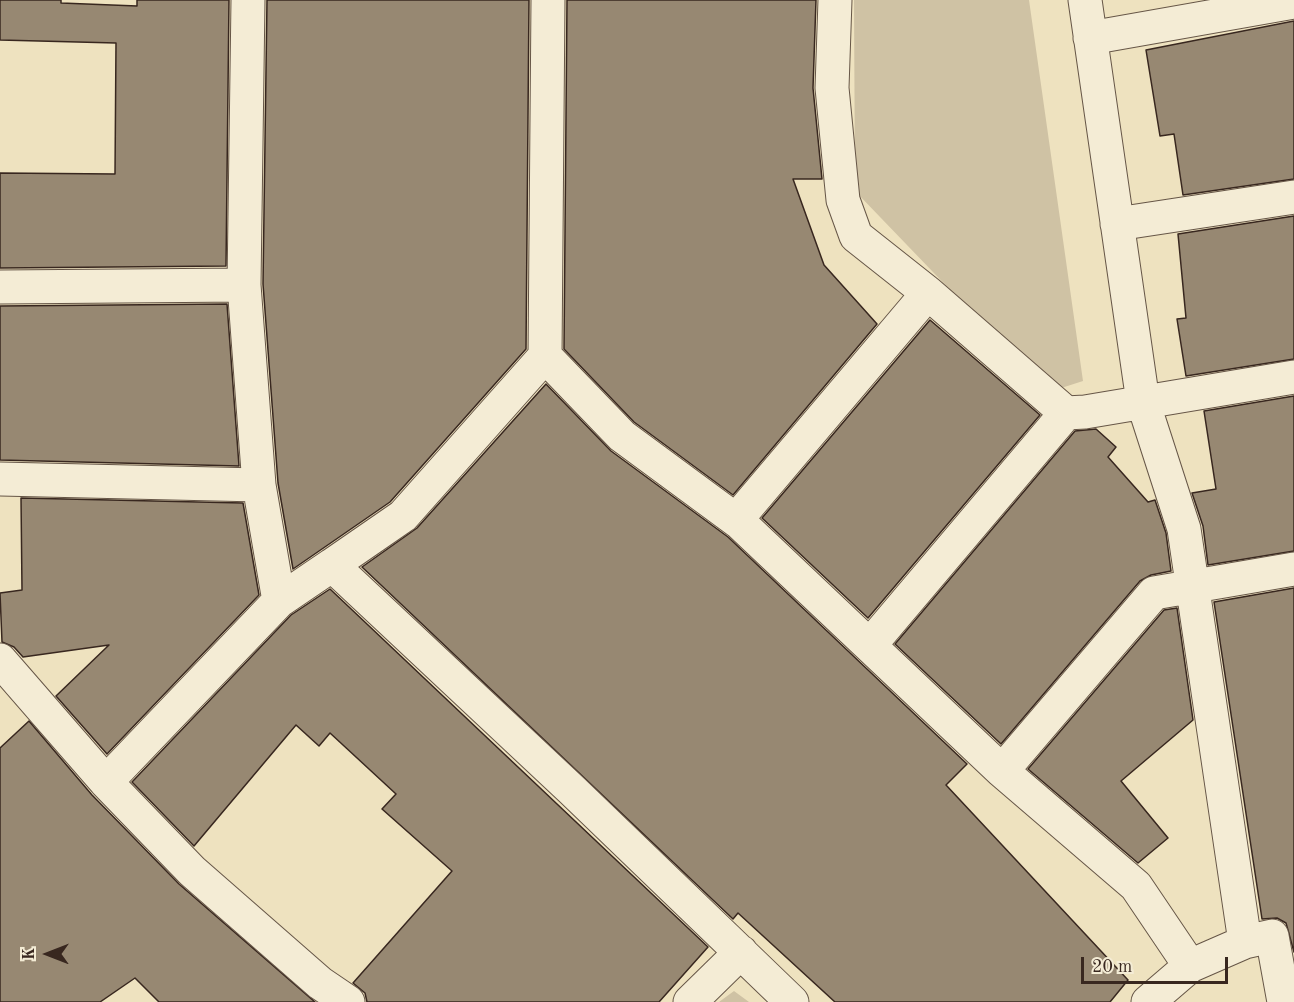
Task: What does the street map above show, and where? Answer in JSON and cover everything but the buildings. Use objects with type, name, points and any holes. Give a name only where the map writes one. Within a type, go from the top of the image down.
[{"type":"street","points":[[248,0],[244,285],[259,485],[279,601]]},
{"type":"street","points":[[106,782],[279,601],[403,516],[545,356],[548,0]]},
{"type":"street","points":[[835,0],[832,88],[843,200],[856,236],[928,293],[1066,413],[1085,412],[1294,377]]},
{"type":"street","points":[[1085,0],[1143,402],[1184,530],[1192,586],[1284,1002]]},
{"type":"street","points":[[1090,38],[1294,2]]},
{"type":"street","points":[[1117,224],[1294,197]]},
{"type":"street","points":[[0,287],[244,285]]},
{"type":"street","points":[[736,520],[928,293]]},
{"type":"street","points":[[545,356],[622,436],[736,520],[1002,771],[1136,886],[1190,966]]},
{"type":"street","points":[[870,645],[1066,413]]},
{"type":"street","points":[[0,479],[259,485]]},
{"type":"street","points":[[332,566],[572,790],[792,1002]]},
{"type":"street","points":[[1002,771],[1154,593],[1294,569]]},
{"type":"street","points":[[0,660],[106,782],[192,871],[321,983],[348,1002]]},
{"type":"street","points":[[1148,1002],[1190,966],[1270,937]]},
{"type":"street","points":[[690,1002],[741,952]]},
{"type":"shaded area","points":[[854,0],[1029,0],[1083,381],[1055,390],[1009,351],[855,191]]},
{"type":"shaded area","points":[[734,991],[749,1002],[719,1002]]}]
